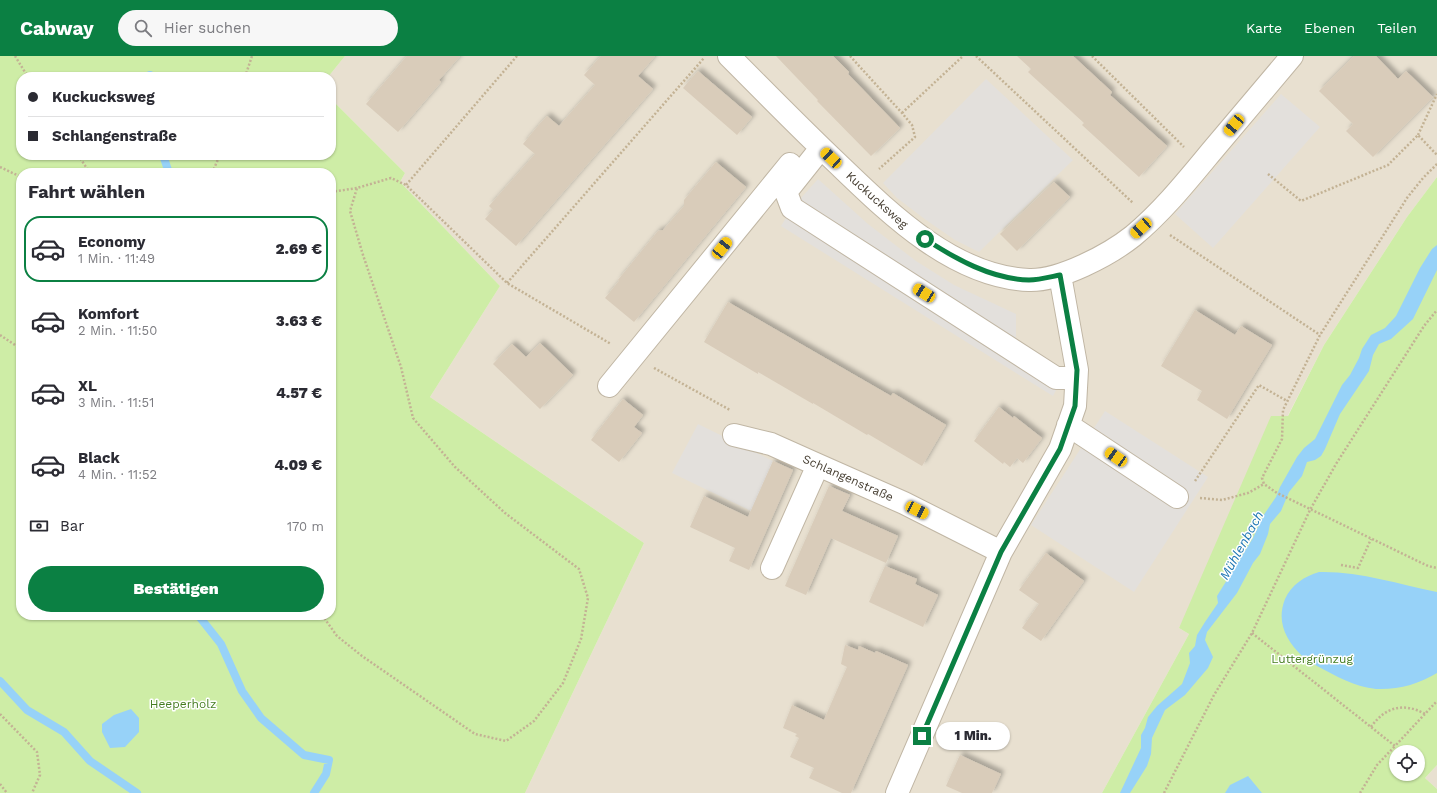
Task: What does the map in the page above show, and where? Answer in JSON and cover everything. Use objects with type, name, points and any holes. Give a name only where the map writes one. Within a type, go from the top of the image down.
[{"type":"street","name":"Kuckucksweg","points":[[729,56],[877,202],[912,231],[950,255],[971,266],[995,274],[1031,280],[1060,275]]},
{"type":"street","points":[[897,793],[1001,552],[1060,449],[1075,406],[1077,370],[1060,275],[1107,253],[1132,237],[1177,192],[1292,56]]},
{"type":"street","points":[[609,386],[816,143]]},
{"type":"street","points":[[816,143],[786,192],[792,208],[1056,378],[1076,378]]},
{"type":"street","points":[[1068,424],[1177,497]]},
{"type":"street","name":"Schlangenstraße","points":[[734,435],[771,444],[904,503],[1001,552]]},
{"type":"street","points":[[772,568],[818,465]]},
{"type":"path","points":[[15,56],[25,72]]},
{"type":"path","points":[[247,72],[252,56]]},
{"type":"path","points":[[406,185],[517,56]]},
{"type":"path","points":[[507,283],[706,56]]},
{"type":"path","points":[[850,56],[912,124],[915,137],[860,185]]},
{"type":"path","points":[[902,113],[962,56]]},
{"type":"path","points":[[976,56],[1150,220],[1165,232],[1320,335]]},
{"type":"path","points":[[1092,56],[1201,164]]},
{"type":"path","points":[[1268,174],[1301,201],[1388,165],[1418,135],[1437,94]]},
{"type":"path","points":[[1418,135],[1437,155]]},
{"type":"path","points":[[1437,164],[1423,178],[1407,198],[1320,335],[1282,410],[1282,439],[1262,478],[1264,484],[1294,502],[1428,566],[1437,568]]},
{"type":"path","points":[[0,167],[16,175]]},
{"type":"path","points":[[336,191],[357,188],[391,178],[406,185],[507,283],[633,357],[735,414],[734,435]]},
{"type":"path","points":[[326,620],[337,636],[362,656],[475,734],[506,741],[534,721],[563,684],[581,639],[588,598],[579,569],[494,503],[455,467],[414,418],[401,367],[363,256],[350,211],[357,188]]},
{"type":"path","points":[[1164,793],[1214,695],[1252,633],[1310,510],[1336,464],[1424,326],[1437,310]]},
{"type":"path","points":[[0,335],[16,346]]},
{"type":"path","points":[[1177,497],[1194,484],[1259,385],[1287,401]]},
{"type":"path","points":[[1177,497],[1192,494],[1198,498],[1222,500],[1248,493],[1264,484]]},
{"type":"path","points":[[1341,565],[1358,568],[1371,539]]},
{"type":"path","points":[[1252,633],[1394,745]]},
{"type":"path","points":[[1396,745],[1437,701]]},
{"type":"path","points":[[1371,727],[1383,713],[1394,708],[1418,710],[1425,714]]},
{"type":"path","points":[[0,714],[37,752],[40,775],[32,793]]},
{"type":"path","points":[[1360,793],[1377,765],[1389,752]]},
{"type":"path","points":[[0,784],[7,793]]},
{"type":"shaded area","points":[[345,56],[1437,56],[1437,177],[1407,217],[1324,345],[1179,628],[1189,634],[1102,793],[525,793],[644,543],[430,397],[500,286],[400,182],[405,173],[336,104],[336,72],[332,72]]},
{"type":"shaded area","points":[[986,79],[1073,160],[979,252],[955,240],[926,220],[897,198],[883,183]]},
{"type":"shaded area","points":[[1281,94],[1320,127],[1213,248],[1175,214]]},
{"type":"shaded area","points":[[818,179],[868,224],[916,261],[954,285],[1016,314],[1016,360],[1058,386],[1053,396],[781,226],[792,208]]},
{"type":"shaded area","points":[[1105,411],[1208,477],[1134,592],[1031,525]]},
{"type":"shaded area","points":[[698,424],[773,461],[751,511],[672,473]]},
{"type":"shaded area","points":[[1437,765],[1437,789],[1425,778]]},
{"type":"green space","name":"Heeperholz","points":[[0,56],[345,56],[332,72],[16,72],[16,160],[336,160],[336,104],[405,173],[400,182],[500,286],[430,397],[644,543],[525,793],[0,793]]},
{"type":"green space","name":"Luttergrünzug","points":[[1437,177],[1437,765],[1425,778],[1437,789],[1437,793],[1102,793],[1189,634],[1179,628],[1271,416],[1288,416],[1324,345],[1407,217]]},
{"type":"water","points":[[1437,245],[1437,270],[1413,319],[1391,339],[1379,344],[1373,355],[1369,371],[1340,414],[1321,456],[1315,460],[1307,462],[1302,476],[1289,492],[1281,511],[1270,524],[1268,534],[1260,554],[1253,563],[1237,593],[1207,632],[1205,640],[1213,657],[1208,668],[1185,695],[1165,710],[1152,738],[1151,754],[1147,766],[1130,793],[1120,793],[1141,748],[1141,735],[1148,717],[1157,706],[1182,684],[1190,663],[1189,653],[1195,646],[1197,635],[1218,603],[1217,596],[1253,538],[1263,516],[1276,497],[1297,457],[1304,448],[1315,439],[1342,385],[1350,375],[1362,349],[1371,335],[1385,328],[1396,316],[1420,268],[1432,249]]},
{"type":"water","points":[[1319,572],[1334,572],[1364,576],[1437,592],[1437,673],[1408,686],[1376,689],[1361,686],[1346,680],[1317,666],[1304,657],[1296,650],[1287,637],[1282,623],[1282,607],[1285,599],[1295,585],[1309,576]]},
{"type":"water","points":[[131,709],[139,718],[139,732],[125,747],[110,748],[102,732],[102,724],[114,715]]},
{"type":"water","points":[[1248,776],[1262,793],[1225,793],[1230,785]]},
{"type":"building","points":[[407,56],[460,56],[439,80],[441,82],[398,132],[366,104]]},
{"type":"building","points":[[601,56],[655,56],[638,76],[653,89],[516,246],[485,219],[493,210],[489,206],[535,154],[523,144],[537,127],[547,116],[559,126],[595,85],[584,75]]},
{"type":"building","points":[[776,56],[833,56],[849,72],[848,74],[900,128],[871,156],[817,101],[818,100]]},
{"type":"building","points":[[1017,56],[1073,56],[1112,92],[1110,95],[1167,146],[1139,177],[1082,125],[1084,123],[1028,72],[1031,69]]},
{"type":"building","points":[[1354,56],[1376,56],[1398,79],[1406,71],[1433,97],[1373,157],[1346,131],[1353,124],[1319,91]]},
{"type":"building","points":[[698,71],[752,117],[737,135],[683,88]]},
{"type":"building","points":[[716,162],[746,187],[634,322],[605,298],[658,231],[663,230],[684,206],[684,200]]},
{"type":"building","points":[[1054,182],[1070,197],[1017,251],[1000,234]]},
{"type":"building","points":[[728,302],[891,396],[893,393],[946,425],[922,466],[704,342]]},
{"type":"building","points":[[1195,310],[1235,335],[1241,326],[1272,345],[1227,419],[1197,400],[1202,391],[1161,366]]},
{"type":"building","points":[[540,343],[573,375],[540,409],[493,364],[512,344],[526,357]]},
{"type":"building","points":[[623,399],[643,415],[634,427],[642,433],[619,462],[591,440]]},
{"type":"building","points":[[999,407],[1013,418],[1014,416],[1042,438],[1023,463],[1017,458],[1010,467],[1004,462],[1003,464],[974,441]]},
{"type":"building","points":[[773,461],[793,470],[749,570],[729,561],[735,548],[690,527],[704,496],[748,517]]},
{"type":"building","points":[[829,486],[850,495],[842,511],[898,536],[886,563],[831,538],[806,595],[785,586]]},
{"type":"building","points":[[1046,553],[1084,581],[1041,641],[1022,628],[1039,604],[1019,590]]},
{"type":"building","points":[[885,566],[917,579],[915,584],[938,595],[923,627],[869,602]]},
{"type":"building","points":[[845,645],[858,650],[859,646],[875,653],[876,651],[908,665],[851,793],[842,793],[809,778],[814,768],[790,757],[799,738],[795,736],[797,734],[783,728],[792,705],[824,720],[847,667],[841,664]]},
{"type":"building","points":[[960,755],[1001,774],[992,793],[962,793],[946,786]]},
{"type":"waterway","points":[[165,160],[167,168]]},
{"type":"waterway","points":[[202,620],[221,644],[242,691],[261,718],[304,755],[329,760],[326,774],[314,793]]},
{"type":"waterway","points":[[0,681],[27,710],[64,732],[90,761],[137,793]]},
{"type":"route","points":[[922,736],[1001,552],[1060,449],[1075,406],[1077,370],[1060,275],[1031,280],[995,274],[971,266],[925,239]]},
{"type":"water label","name":"Mühlenbach","points":[[1241,545]]}]
